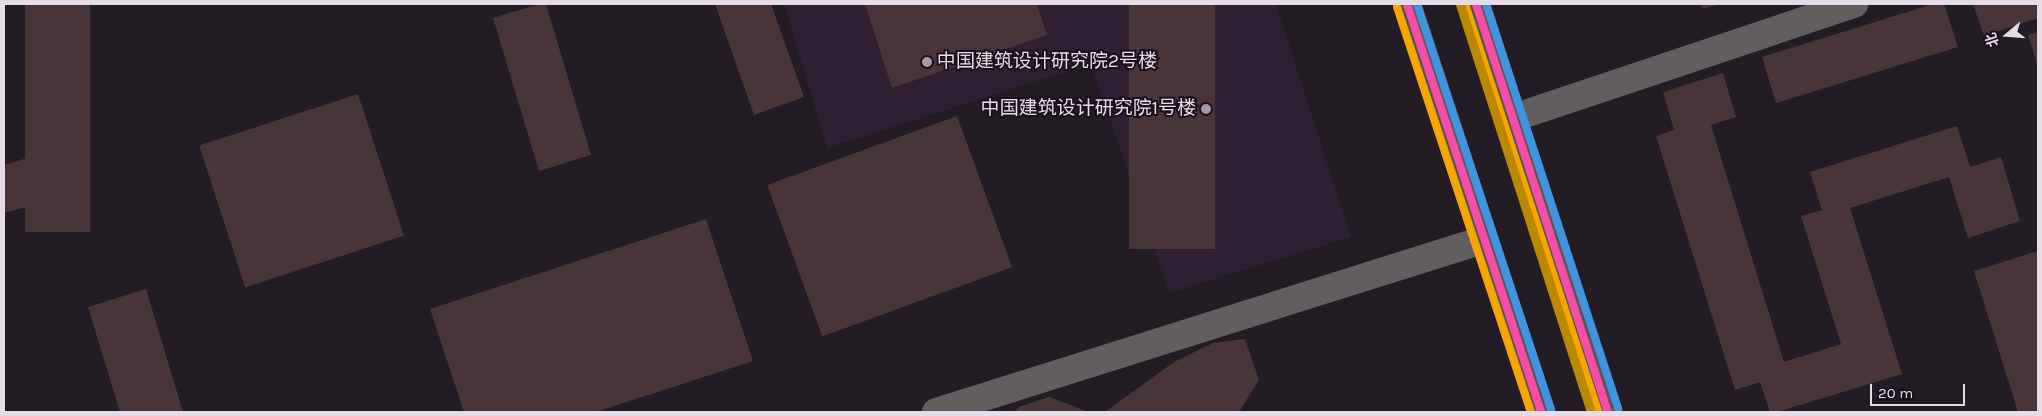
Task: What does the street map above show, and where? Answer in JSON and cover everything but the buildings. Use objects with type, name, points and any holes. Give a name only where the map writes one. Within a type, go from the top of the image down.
[{"type":"main road","points":[[1406,4],[1541,412]]},
{"type":"main road","points":[[1476,4],[1608,412]]},
{"type":"street","points":[[1512,118],[1854,4]]},
{"type":"street","points":[[936,412],[1483,240]]},
{"type":"shaded area","points":[[784,4],[1276,4],[1351,237],[1169,293],[1091,64],[827,148]]},
{"type":"transit line","points":[[1407,4],[1541,412]]},
{"type":"transit line","points":[[1417,4],[1551,409]]},
{"type":"transit line","points":[[1460,4],[1591,412]]},
{"type":"transit line","points":[[1476,4],[1608,412]]},
{"type":"transit line","points":[[1486,4],[1618,409]]},
{"type":"transit line","points":[[1397,7],[1531,412]]},
{"type":"transit line","points":[[1466,7],[1598,412]]},
{"type":"place","name":"中国建筑设计研究院2号楼","points":[[927,62]]},
{"type":"place","name":"中国建筑设计研究院1号楼","points":[[1206,109]]}]
